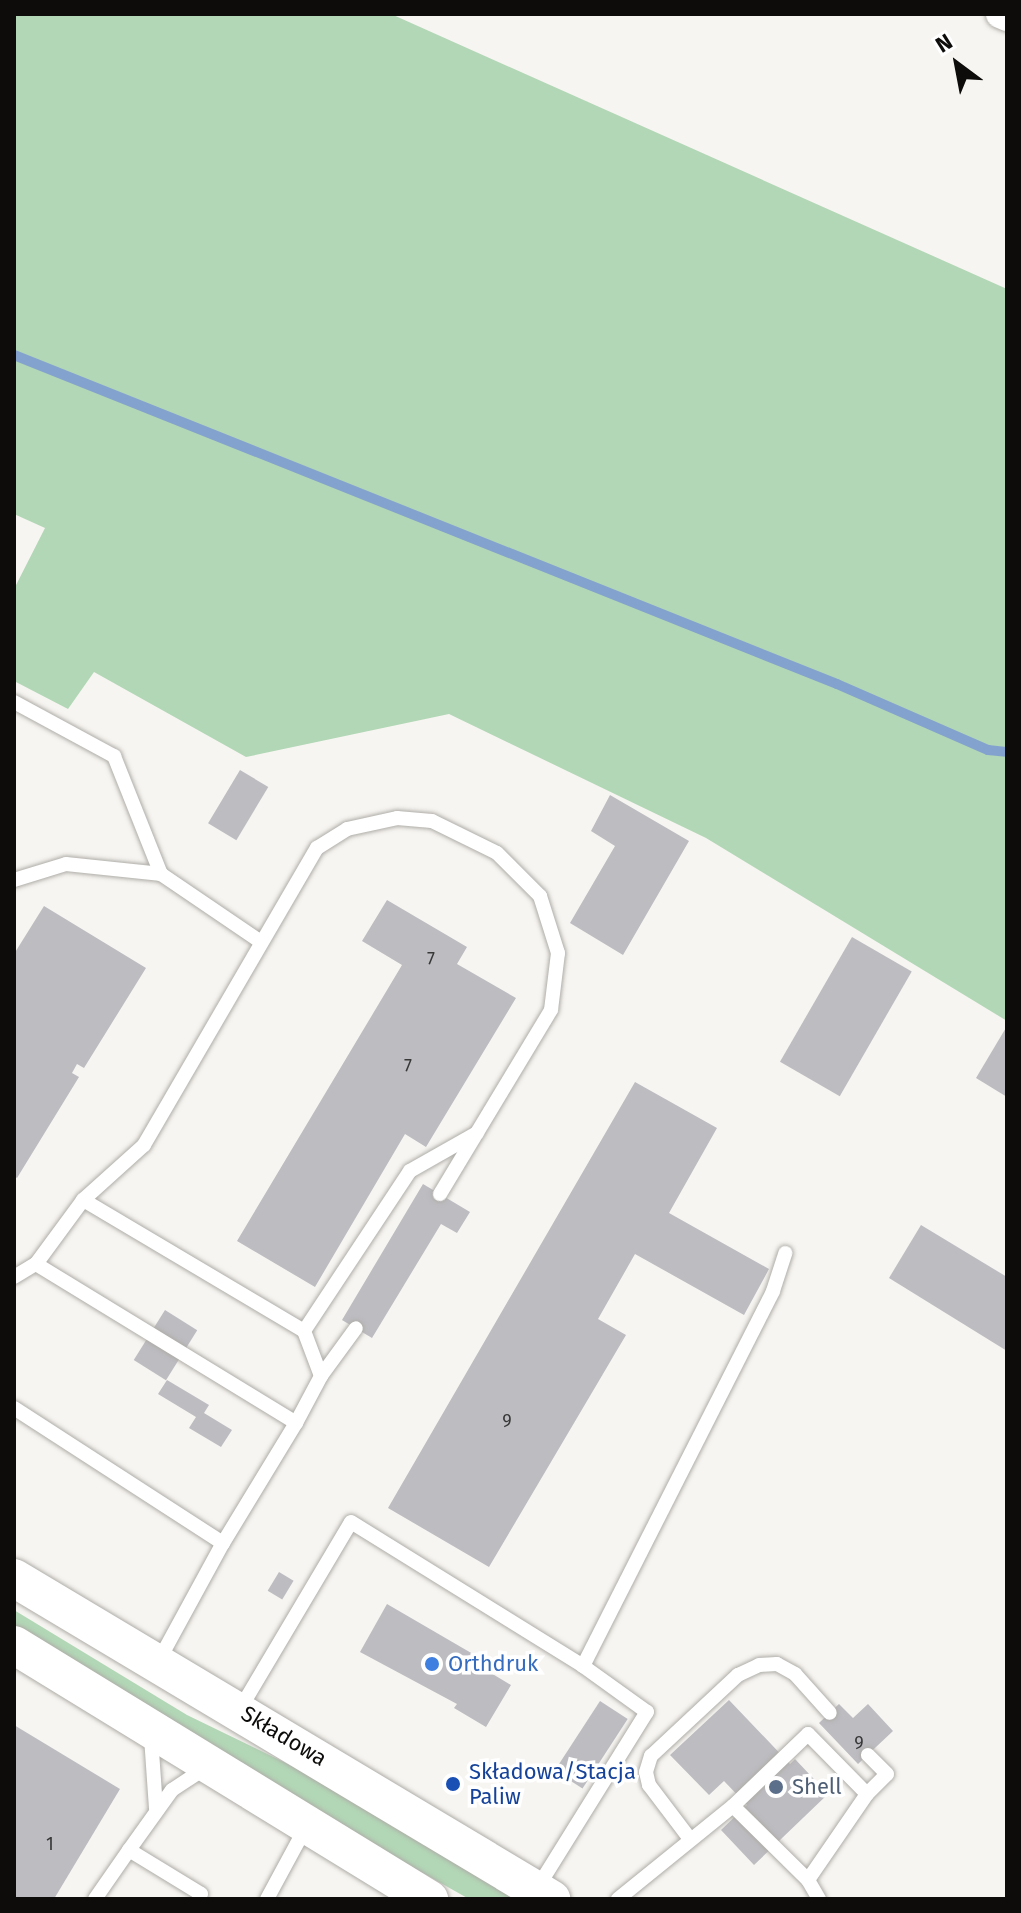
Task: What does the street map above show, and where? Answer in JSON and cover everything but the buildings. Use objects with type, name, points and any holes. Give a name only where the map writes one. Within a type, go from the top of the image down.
[{"type":"main road","name":"Składowa","points":[[14,1578],[240,1709],[543,1894]]},
{"type":"main road","points":[[14,1645],[429,1899]]},
{"type":"street","points":[[1000,14],[1007,17]]},
{"type":"lane","points":[[14,702],[114,756],[161,874]]},
{"type":"lane","points":[[14,1277],[36,1264],[83,1200],[144,1145],[317,848],[347,829],[397,818],[432,821],[497,853],[540,896],[558,953],[551,1010],[481,1131],[440,1194]]},
{"type":"lane","points":[[14,880],[66,864],[161,874],[261,942]]},
{"type":"lane","points":[[304,1331],[410,1171],[481,1131]]},
{"type":"lane","points":[[83,1200],[304,1331],[321,1376]]},
{"type":"lane","points":[[583,1666],[773,1291],[785,1253]]},
{"type":"lane","points":[[36,1264],[296,1423]]},
{"type":"lane","points":[[157,1662],[321,1376],[356,1328]]},
{"type":"lane","points":[[14,1408],[223,1543]]},
{"type":"lane","points":[[240,1709],[351,1522],[583,1666],[647,1712],[543,1894]]},
{"type":"lane","points":[[690,1839],[649,1785],[646,1772],[651,1756],[738,1675],[759,1665],[777,1664],[795,1674],[830,1713]]},
{"type":"lane","points":[[150,1728],[156,1809]]},
{"type":"lane","points":[[618,1899],[733,1806],[808,1734],[867,1794]]},
{"type":"lane","points":[[808,1880],[867,1794],[887,1774],[868,1755]]},
{"type":"lane","points":[[95,1899],[172,1790],[210,1765]]},
{"type":"lane","points":[[733,1806],[808,1880],[819,1899]]},
{"type":"lane","points":[[267,1899],[307,1825]]},
{"type":"lane","points":[[129,1850],[201,1894],[199,1899]]},
{"type":"green space","points":[[14,14],[391,14],[1007,289],[1007,1021],[706,838],[449,714],[246,757],[94,672],[68,709],[14,681],[14,589],[45,528],[14,514]]},
{"type":"green space","points":[[14,1610],[187,1715],[339,1789],[519,1899],[469,1899],[384,1851],[14,1625]]},
{"type":"waterway","points":[[14,355],[837,684],[988,750],[1006,752]]},
{"type":"place","name":"Orthdruk","points":[[432,1664]]},
{"type":"place","name":"Składowa/Stacja Paliw","points":[[453,1784]]},
{"type":"place","name":"Shell","points":[[776,1787]]}]
